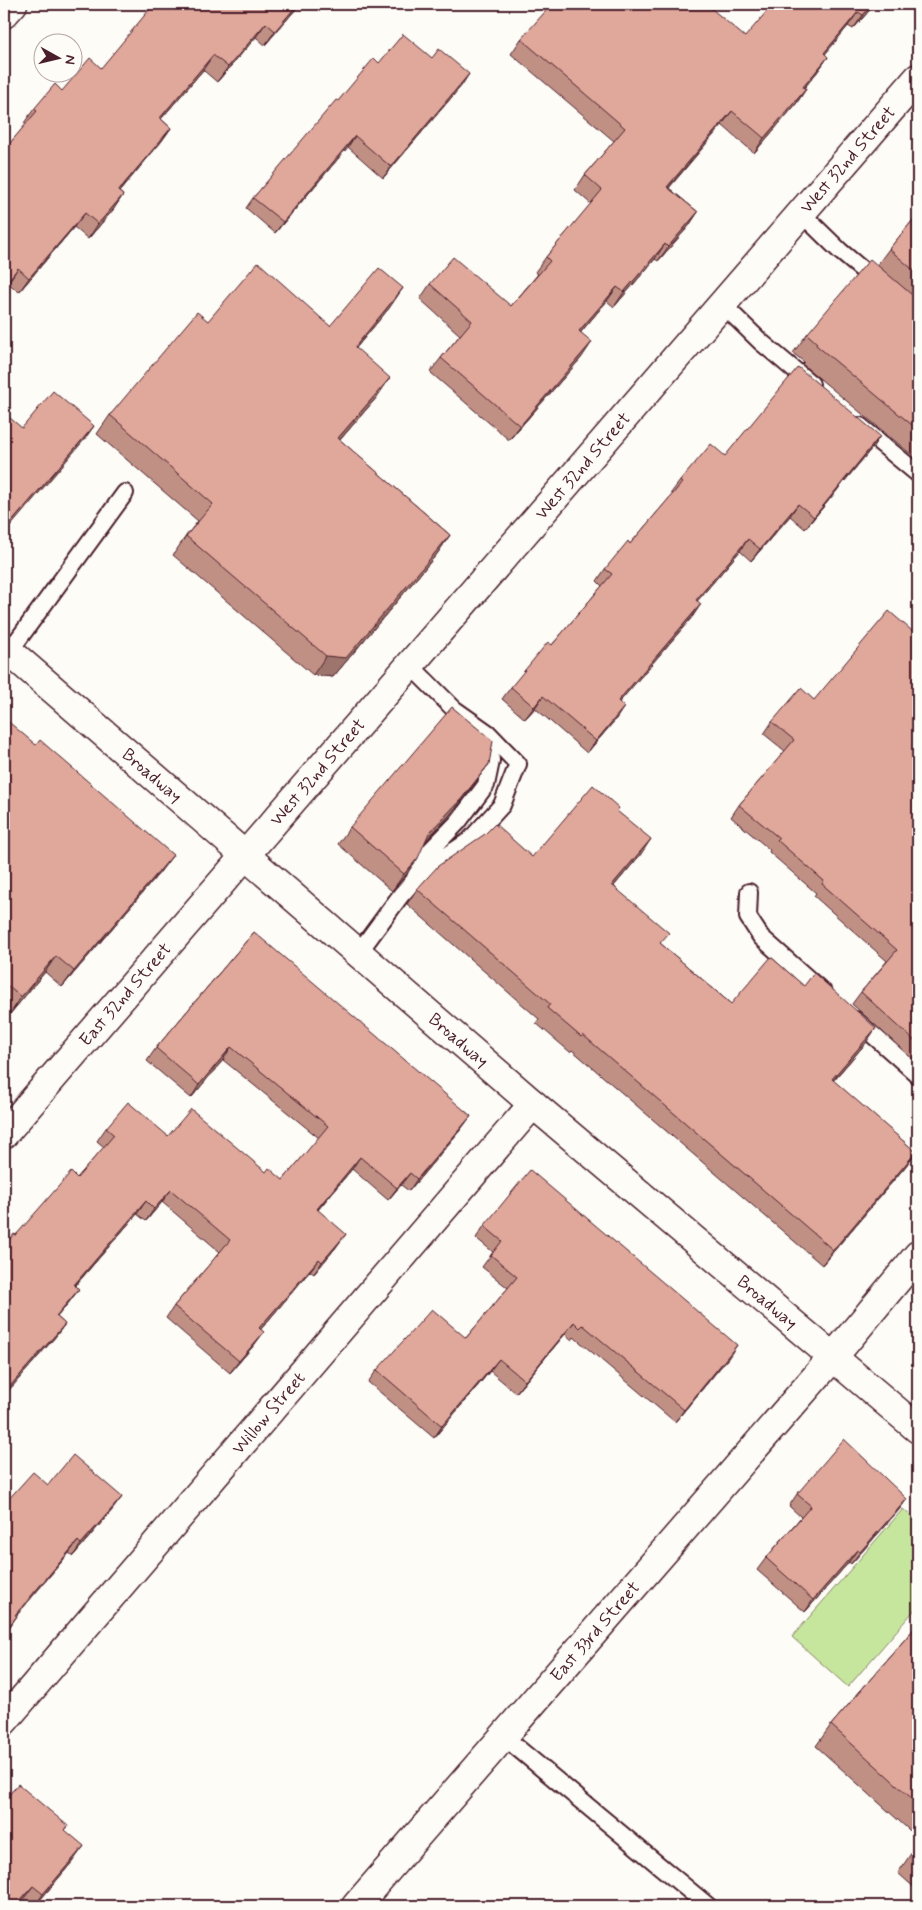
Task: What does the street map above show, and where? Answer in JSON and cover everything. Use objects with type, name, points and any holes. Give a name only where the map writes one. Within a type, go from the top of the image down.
[{"type":"street","points":[[4,14],[13,4]]},
{"type":"street","name":"West 32nd Street","points":[[245,854],[918,78]]},
{"type":"street","name":"Broadway","points":[[6,650],[359,952],[533,1104],[834,1356],[918,1429]]},
{"type":"street","name":"East 32nd Street","points":[[4,1134],[245,854]]},
{"type":"street","name":"Willow Street","points":[[4,1721],[533,1104]]},
{"type":"street","name":"East 33rd Street","points":[[356,1906],[834,1356],[918,1255]]},
{"type":"lane","points":[[801,213],[840,251],[889,293]]},
{"type":"lane","points":[[722,304],[761,342],[822,393]]},
{"type":"lane","points":[[844,412],[918,474]]},
{"type":"lane","points":[[6,650],[125,493]]},
{"type":"lane","points":[[359,952],[401,895],[421,873],[469,841],[502,805],[518,764],[488,734],[454,709],[409,664]]},
{"type":"lane","points":[[413,882],[424,857],[458,822],[486,785],[491,761],[488,734]]},
{"type":"lane","points":[[749,892],[748,917],[761,937],[918,1075]]},
{"type":"lane","points":[[503,1736],[708,1906]]},
{"type":"green space","points":[[903,1509],[918,1522],[918,1606],[848,1687],[792,1637]]},
{"type":"building","points":[[154,4],[298,4],[275,31],[266,23],[228,67],[213,55],[160,118],[171,128],[118,191],[123,195],[98,224],[85,213],[29,278],[18,268],[4,286],[4,150],[37,111],[34,109],[55,84],[62,91],[70,82],[82,82],[82,67],[90,58],[101,68]]},
{"type":"building","points":[[552,4],[706,4],[745,37],[773,4],[873,4],[863,15],[858,12],[824,53],[828,57],[803,87],[806,89],[764,138],[732,111],[667,187],[698,212],[668,247],[665,244],[624,292],[617,287],[579,331],[592,342],[520,426],[441,358],[472,321],[430,284],[453,257],[511,306],[550,261],[546,257],[602,190],[585,175],[625,128],[521,39]]},
{"type":"building","points":[[403,34],[432,58],[439,49],[469,74],[391,167],[355,136],[283,222],[253,198],[374,58],[379,63]]},
{"type":"building","points":[[918,214],[918,274],[889,249]]},
{"type":"building","points":[[870,259],[918,300],[918,430],[816,345],[817,343],[807,334]]},
{"type":"building","points":[[258,262],[330,326],[379,268],[403,288],[355,347],[390,378],[338,438],[450,535],[346,658],[326,656],[186,536],[213,504],[110,415],[197,312],[208,321]]},
{"type":"building","points":[[798,367],[880,436],[814,517],[798,504],[760,549],[748,539],[696,600],[701,604],[618,701],[624,707],[596,741],[543,696],[534,707],[511,687],[548,642],[552,645],[612,574],[605,569],[628,541],[630,544],[682,483],[680,481],[711,444],[725,456]]},
{"type":"building","points":[[53,391],[94,426],[4,531],[4,413],[22,428]]},
{"type":"building","points":[[889,611],[918,636],[918,1044],[861,992],[897,950],[822,884],[824,881],[777,840],[779,838],[739,805],[794,740],[772,722],[801,688],[814,700]]},
{"type":"building","points":[[452,707],[493,741],[489,764],[462,798],[429,833],[418,858],[404,874],[350,827]]},
{"type":"building","points":[[4,718],[36,745],[40,740],[173,855],[74,971],[56,956],[21,997],[5,984],[4,986]]},
{"type":"building","points":[[593,785],[619,808],[617,811],[651,839],[612,885],[669,933],[660,943],[731,1004],[771,957],[804,986],[814,973],[876,1028],[832,1079],[916,1152],[833,1250],[583,1035],[581,1037],[547,1008],[550,1004],[417,889],[438,866],[485,834],[495,824],[532,857]]},
{"type":"building","points":[[254,932],[471,1116],[417,1179],[410,1173],[397,1188],[360,1157],[317,1209],[346,1234],[322,1262],[319,1259],[259,1328],[264,1332],[239,1361],[174,1306],[230,1240],[171,1190],[154,1209],[146,1201],[74,1285],[79,1289],[56,1316],[65,1324],[4,1393],[4,1246],[14,1234],[16,1235],[71,1172],[77,1178],[114,1135],[106,1128],[128,1102],[168,1136],[191,1109],[266,1172],[269,1168],[283,1180],[328,1126],[231,1047],[199,1085],[156,1048]]},
{"type":"building","points":[[530,1170],[737,1345],[684,1410],[583,1325],[580,1328],[574,1322],[525,1381],[499,1359],[442,1426],[377,1370],[432,1309],[466,1338],[517,1277],[491,1255],[502,1241],[484,1226]]},
{"type":"building","points":[[844,1439],[907,1499],[860,1552],[857,1550],[813,1600],[766,1558],[811,1506],[797,1494]]},
{"type":"building","points":[[73,1455],[122,1497],[81,1544],[78,1541],[15,1615],[17,1616],[4,1632],[4,1500],[6,1502],[33,1472],[48,1485]]},
{"type":"building","points":[[918,1624],[918,1804],[831,1725]]},
{"type":"building","points":[[18,1784],[68,1826],[65,1830],[84,1846],[43,1894],[33,1886],[15,1906],[4,1906],[4,1801]]},
{"type":"building","points":[[918,1845],[918,1857],[912,1852]]}]
